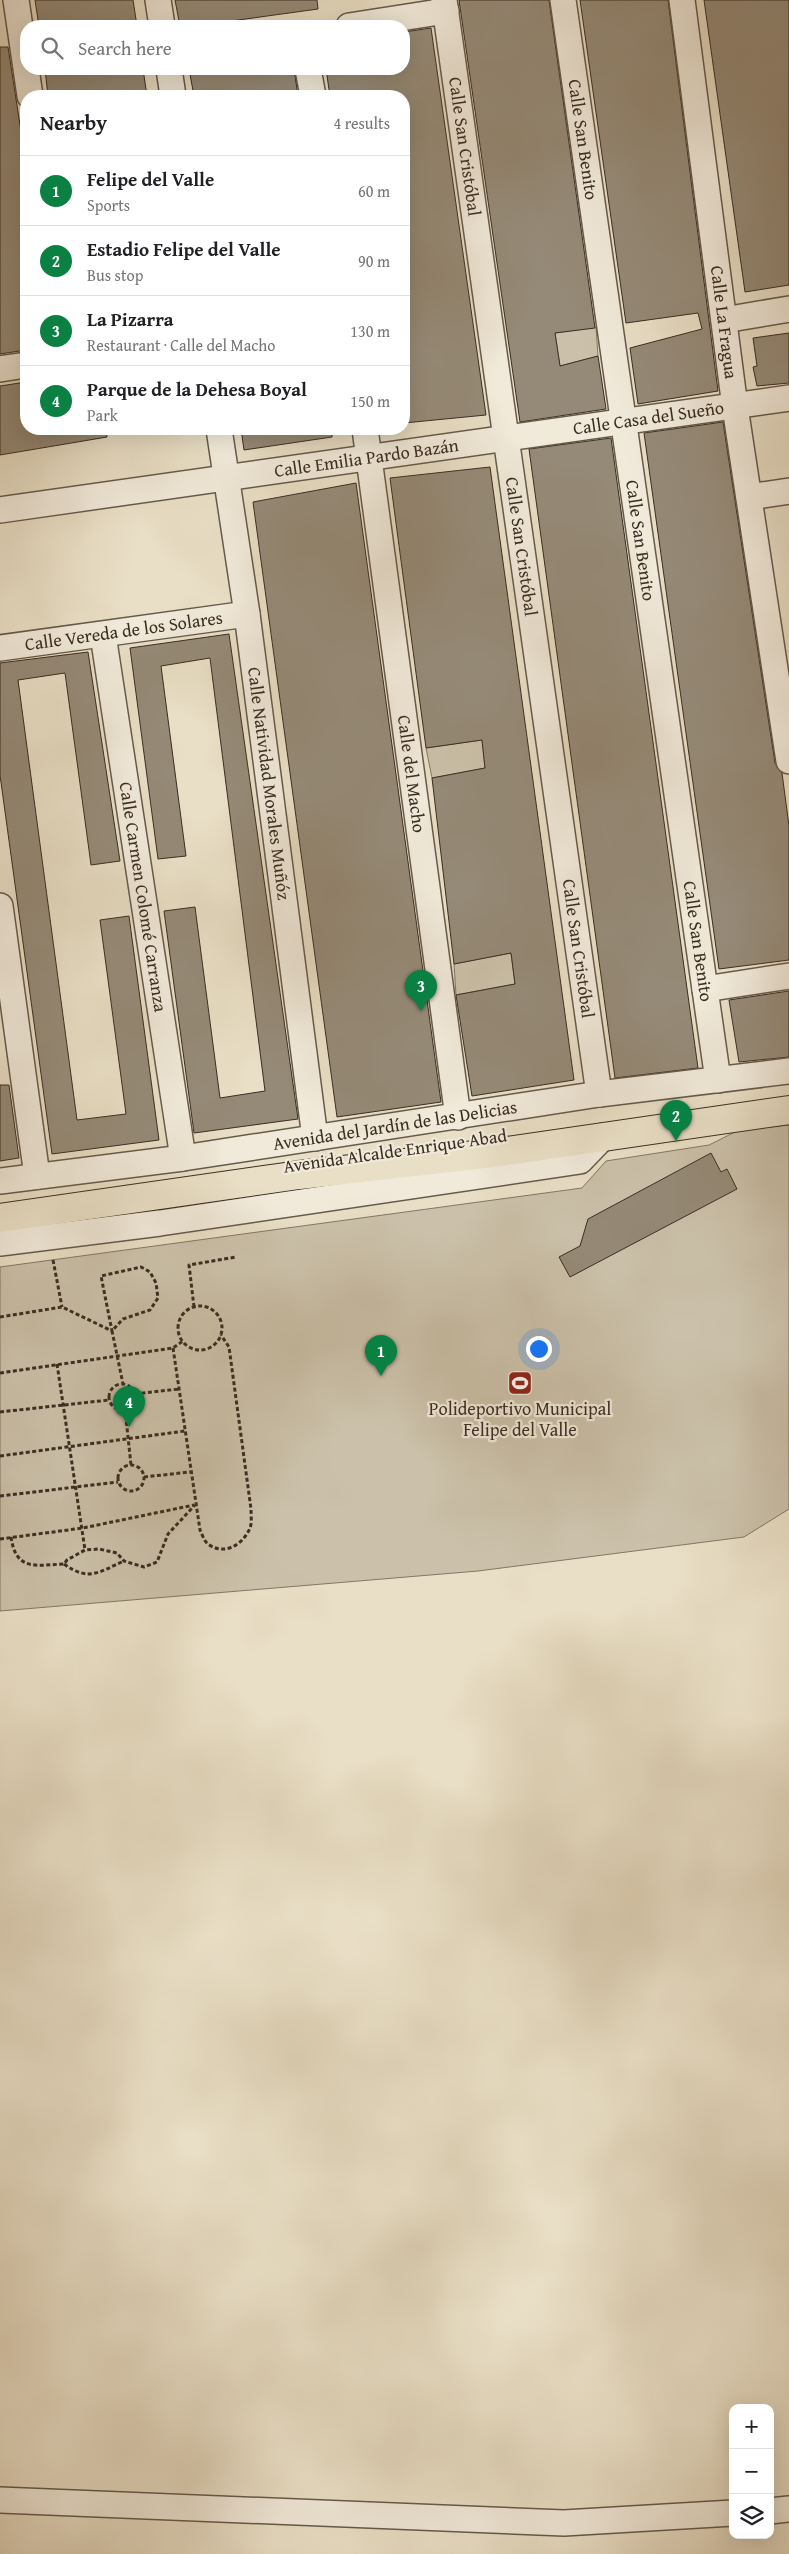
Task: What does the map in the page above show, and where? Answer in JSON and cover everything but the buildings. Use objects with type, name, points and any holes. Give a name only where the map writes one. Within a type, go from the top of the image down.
[{"type":"main road","name":"Avenida Alcalde Enrique Abad","points":[[0,1204],[789,1098]]},
{"type":"main road","name":"Avenida Alcalde Enrique Abad","points":[[0,1218],[299,1175],[493,1153],[789,1110]]},
{"type":"street","points":[[16,0],[20,27]]},
{"type":"street","points":[[158,0],[161,20]]},
{"type":"street","name":"Calle San Benito","points":[[563,0],[718,1080]]},
{"type":"street","name":"Calle La Fragua","points":[[682,0],[735,406],[789,761]]},
{"type":"street","points":[[378,20],[445,6]]},
{"type":"street","name":"Calle San Cristóbal","points":[[445,6],[600,1094]]},
{"type":"street","points":[[27,75],[29,90]]},
{"type":"street","points":[[170,75],[172,90]]},
{"type":"street","points":[[309,75],[311,90]]},
{"type":"street","points":[[724,320],[789,309]]},
{"type":"street","points":[[0,369],[20,366]]},
{"type":"street","name":"Calle Casa del Sueño","points":[[508,439],[789,398]]},
{"type":"street","name":"Calle Natividad Morales Muñóz","points":[[220,435],[247,614],[315,1138]]},
{"type":"street","name":"Calle del Macho","points":[[366,435],[458,1117]]},
{"type":"street","name":"Calle Emilia Pardo Bazán","points":[[0,510],[225,477],[508,439]]},
{"type":"street","points":[[749,497],[789,491]]},
{"type":"street","name":"Calle Vereda de los Solares","points":[[0,648],[247,614]]},
{"type":"street","name":"Calle Carmen Colomé Carranza","points":[[103,635],[182,1158]]},
{"type":"street","points":[[0,906],[37,1176]]},
{"type":"street","points":[[705,989],[789,976]]},
{"type":"street","name":"Avenida del Jardín de las Delicias","points":[[0,1181],[182,1158],[600,1094],[789,1070]]},
{"type":"street","name":"Avenida Alcalde Enrique Abad","points":[[0,1243],[169,1222],[580,1161],[604,1136]]},
{"type":"street","points":[[0,2500],[564,2523],[729,2513]]},
{"type":"street","points":[[774,2511],[789,2509]]},
{"type":"path","points":[[194,1307],[189,1265],[236,1257]]},
{"type":"path","points":[[53,1260],[62,1307]]},
{"type":"path","points":[[112,1331],[123,1319],[150,1310],[158,1298],[156,1283],[150,1272],[141,1268],[101,1276],[112,1331],[117,1356],[123,1384]]},
{"type":"path","points":[[200,1306],[213,1310],[221,1321],[221,1334],[218,1341],[206,1349],[191,1347],[183,1341],[178,1330],[179,1322],[182,1315],[194,1307],[200,1306]]},
{"type":"path","points":[[0,1317],[62,1307],[112,1331]]},
{"type":"path","points":[[173,1348],[200,1530],[207,1543],[219,1549],[234,1547],[244,1538],[251,1526],[251,1509],[229,1347],[221,1334]]},
{"type":"path","points":[[0,1373],[173,1348],[183,1341]]},
{"type":"path","points":[[57,1364],[85,1550]]},
{"type":"path","points":[[123,1384],[129,1386],[135,1394],[132,1405],[125,1409],[116,1408],[109,1400],[109,1394],[113,1387],[123,1384]]},
{"type":"path","points":[[135,1394],[179,1389]]},
{"type":"path","points":[[0,1412],[109,1400]]},
{"type":"path","points":[[125,1409],[130,1465]]},
{"type":"path","points":[[0,1456],[185,1431]]},
{"type":"path","points":[[130,1465],[140,1469],[144,1477],[142,1486],[135,1491],[123,1489],[118,1482],[120,1470],[130,1465]]},
{"type":"path","points":[[144,1477],[190,1472]]},
{"type":"path","points":[[0,1496],[118,1482]]},
{"type":"path","points":[[0,1539],[83,1528],[195,1505]]},
{"type":"path","points":[[11,1537],[13,1551],[22,1562],[34,1567],[64,1564],[67,1560],[85,1550],[99,1549],[117,1553],[124,1561],[144,1567],[157,1562],[168,1534],[195,1505]]},
{"type":"path","points":[[64,1564],[73,1571],[100,1574],[124,1561]]},
{"type":"shaded area","points":[[596,327],[598,356],[560,366],[555,333]]},
{"type":"shaded area","points":[[482,740],[485,768],[432,778],[426,748]]},
{"type":"shaded area","points":[[511,953],[515,984],[456,995],[454,964]]},
{"type":"shaded area","name":"Polideportivo Municipal Felipe del Valle","points":[[789,1125],[789,1509],[744,1537],[478,1571],[0,1611],[0,1267],[582,1188],[606,1161],[709,1145],[739,1130]]},
{"type":"place","name":"La Pizarra","points":[[421,1011]]},
{"type":"place","name":"Estadio Felipe del Valle","points":[[676,1141]]},
{"type":"place","name":"Felipe del Valle","points":[[381,1376]]},
{"type":"place","name":"Polideportivo Municipal Felipe del Valle","points":[[520,1383]]},
{"type":"place","name":"Parque de la Dehesa Boyal","points":[[129,1427]]}]
